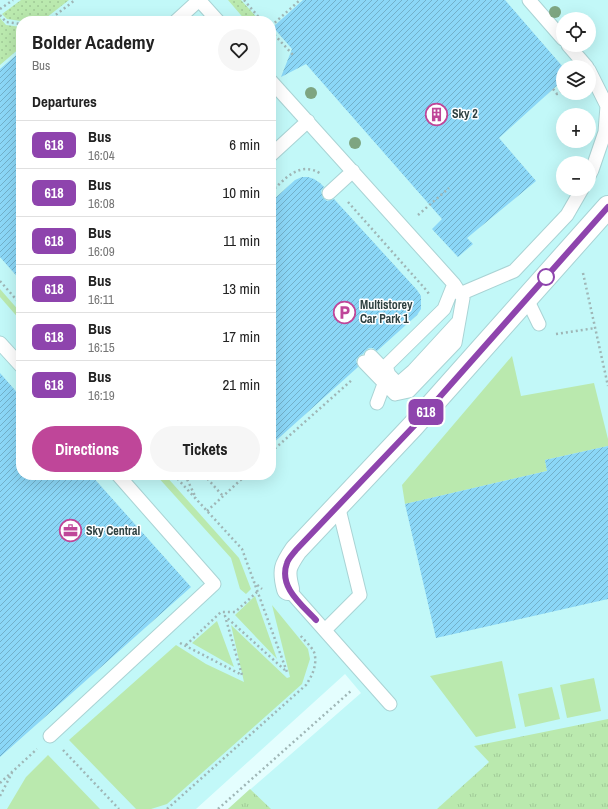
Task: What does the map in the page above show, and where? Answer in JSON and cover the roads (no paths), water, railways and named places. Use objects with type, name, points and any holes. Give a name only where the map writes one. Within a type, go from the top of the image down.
[{"type":"street","points":[[288,589],[285,577],[287,563],[296,550],[414,426],[608,207]]},
{"type":"lane","points":[[181,16],[199,0],[213,16]]},
{"type":"lane","points":[[529,0],[556,31]]},
{"type":"lane","points":[[574,52],[581,60]]},
{"type":"lane","points":[[596,84],[607,106],[605,132],[596,158]]},
{"type":"lane","points":[[276,86],[353,171],[459,295],[459,320],[455,343],[409,391],[395,394],[386,375],[368,361]]},
{"type":"lane","points":[[276,151],[308,122]]},
{"type":"lane","points":[[332,191],[353,171]]},
{"type":"lane","points":[[378,403],[386,375],[444,309],[459,295],[514,271],[567,215],[578,196]]},
{"type":"lane","points":[[527,299],[539,324]]},
{"type":"lane","points":[[0,343],[16,361]]},
{"type":"lane","points":[[50,736],[214,584],[122,480]]},
{"type":"lane","points":[[325,630],[360,594],[338,505]]},
{"type":"lane","points":[[288,589],[390,704]]},
{"type":"place","name":"Sky 2","points":[[437,114]]},
{"type":"place","name":"Multistorey Car Park 1","points":[[345,312]]},
{"type":"place","name":"Sky Central","points":[[71,531]]}]
